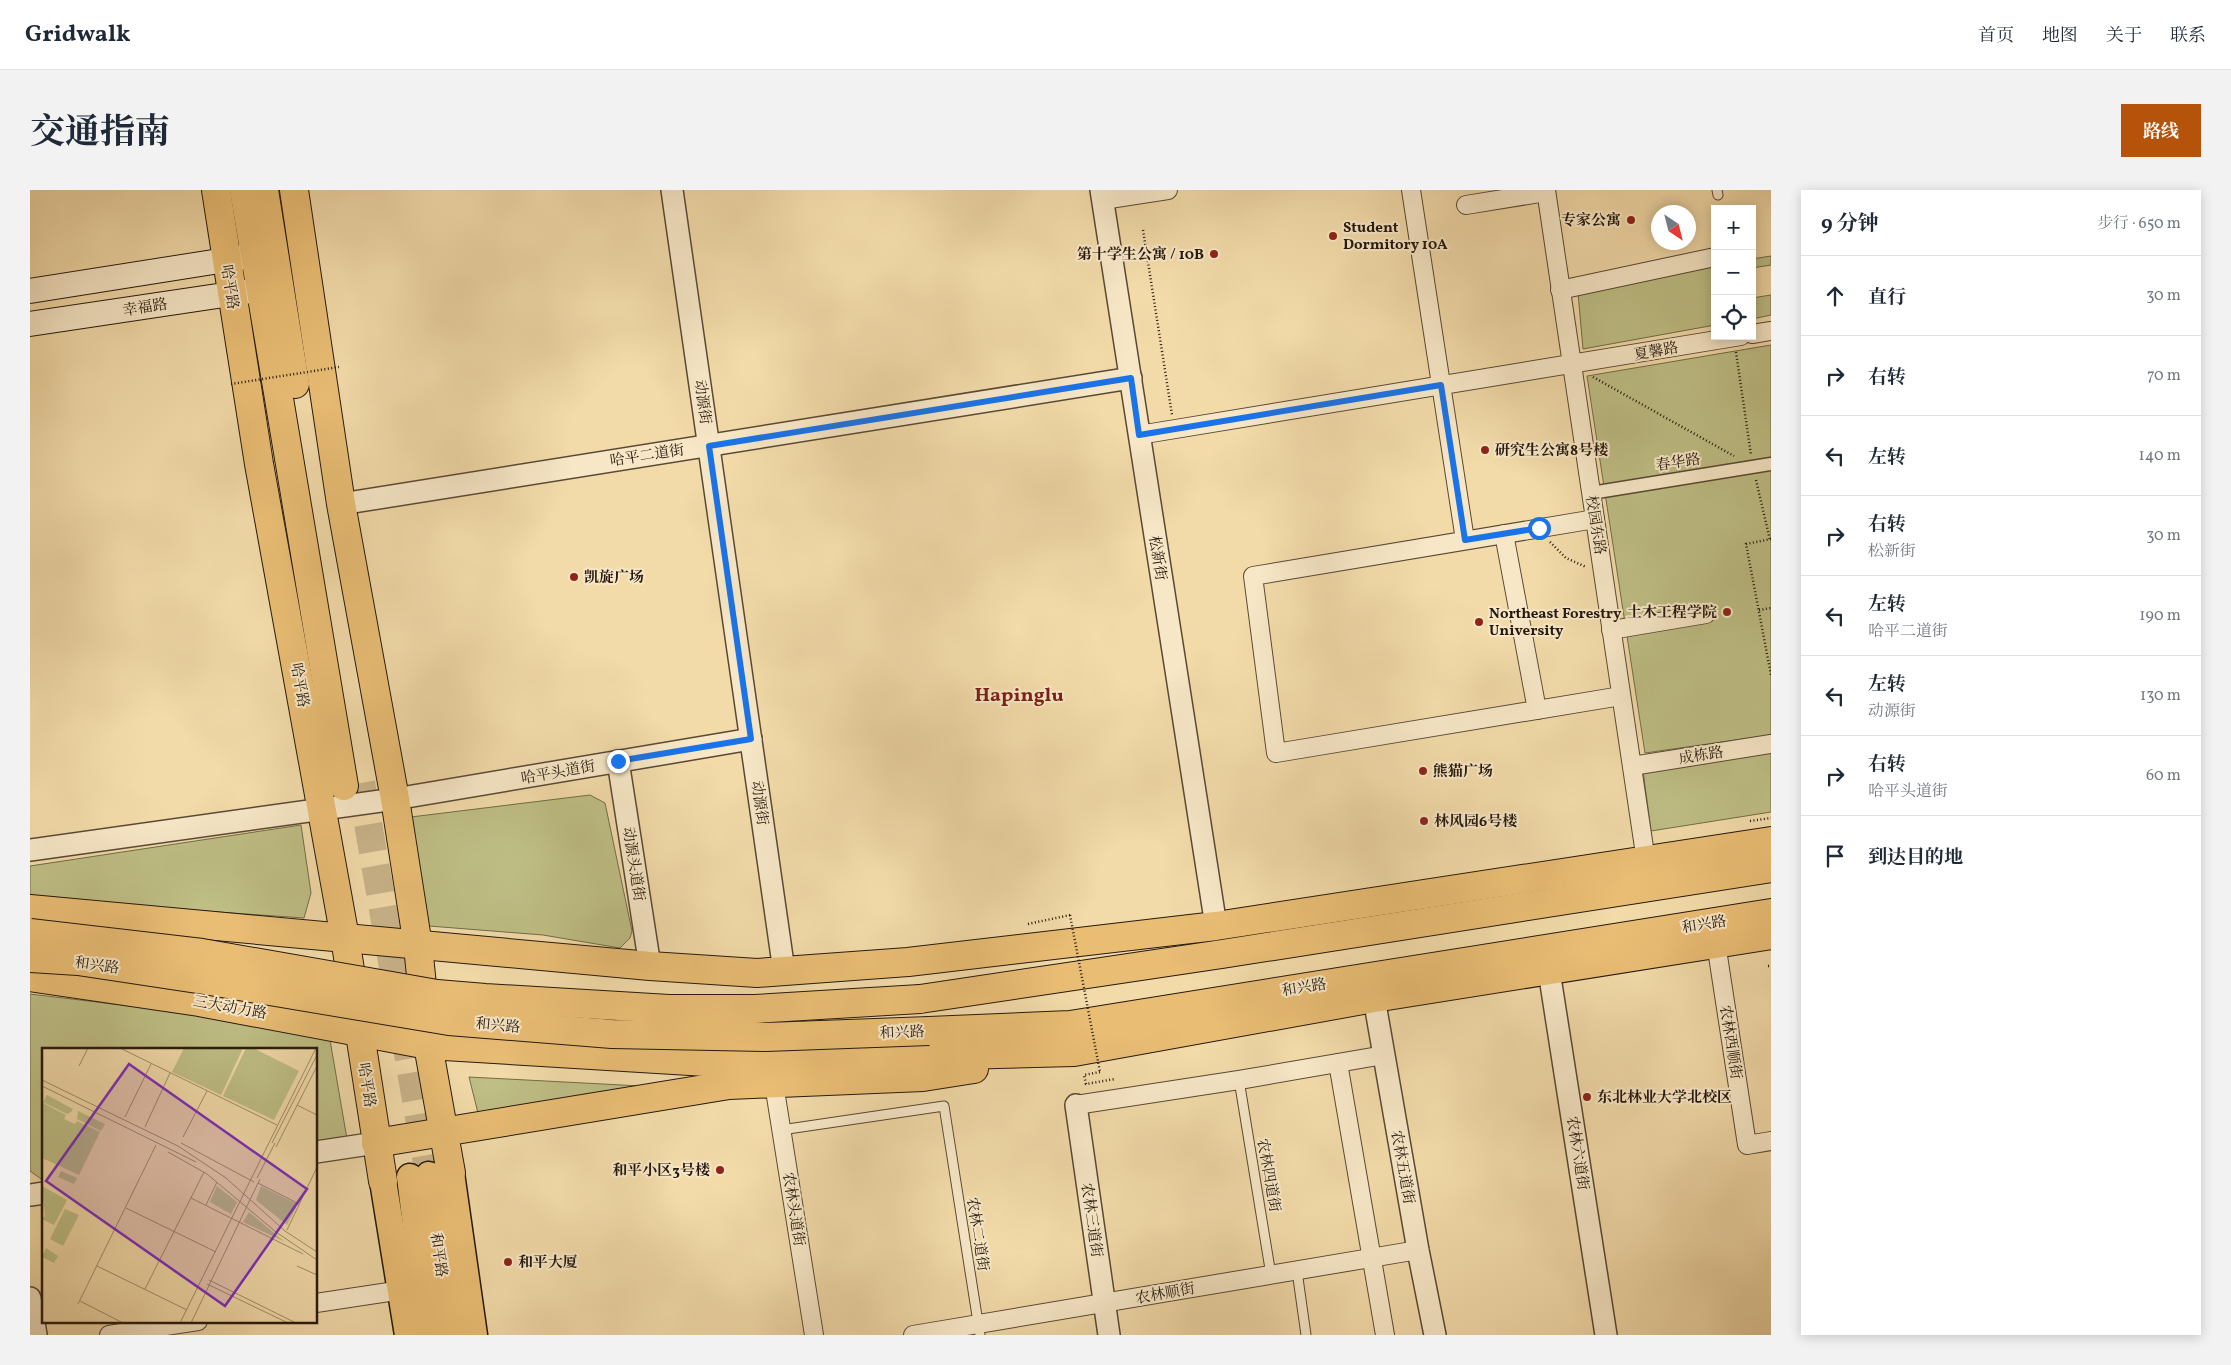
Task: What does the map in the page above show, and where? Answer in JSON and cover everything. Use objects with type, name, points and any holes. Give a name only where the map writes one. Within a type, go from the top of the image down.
[{"type":"highway","name":"哈平路","points":[[216,190],[231,294],[260,464],[345,938],[383,1181]]},
{"type":"highway","name":"哈平路","points":[[244,190],[260,290],[352,784],[264,190]]},
{"type":"highway","points":[[294,190],[341,504],[395,800],[418,946],[428,1045],[444,1132],[430,1175]]},
{"type":"highway","points":[[290,357],[306,270]]},
{"type":"highway","points":[[260,290],[260,464]]},
{"type":"highway","points":[[30,910],[418,946],[650,966],[757,973],[908,962],[1227,924],[1771,841]]},
{"type":"highway","points":[[30,933],[202,953],[436,994],[669,1009],[774,1008],[920,999],[988,990],[1771,868]]},
{"type":"highway","name":"和兴路","points":[[30,958],[97,964],[468,1023],[612,1034],[756,1037],[1070,1025],[1771,913]]},
{"type":"highway","points":[[988,990],[1227,924]]},
{"type":"highway","name":"和兴路","points":[[376,1143],[729,1086],[923,1077],[1374,998],[1771,935]]},
{"type":"highway","name":"三大动力路","points":[[30,977],[199,1002],[358,1030],[428,1045]]},
{"type":"highway","points":[[1070,1025],[1228,1024]]},
{"type":"highway","name":"和兴路","points":[[428,1045],[756,1065],[919,1056],[1074,1052]]},
{"type":"main road","points":[[30,291],[254,255]]},
{"type":"main road","name":"幸福路","points":[[30,324],[260,290]]},
{"type":"main road","points":[[430,1175],[474,1335]]},
{"type":"main road","name":"和平路","points":[[430,1175],[430,1335]]},
{"type":"main road","name":"和平路","points":[[430,1175],[450,1335]]},
{"type":"main road","points":[[383,1181],[408,1335]]},
{"type":"street","name":"动源街","points":[[672,190],[784,970]]},
{"type":"street","points":[[1102,195],[1168,190]]},
{"type":"street","points":[[1411,190],[1465,540]]},
{"type":"street","points":[[1466,205],[1546,191]]},
{"type":"street","name":"校园东路","points":[[1546,191],[1646,861]]},
{"type":"street","name":"松新街","points":[[1102,195],[1139,435],[1227,924]]},
{"type":"street","points":[[1560,290],[1711,258]]},
{"type":"street","points":[[1756,333],[1771,331]]},
{"type":"street","name":"夏馨路","points":[[1139,435],[1719,340]]},
{"type":"street","name":"哈平二道街","points":[[341,504],[1131,378]]},
{"type":"street","name":"春华路","points":[[1591,493],[1771,464]]},
{"type":"street","points":[[1595,519],[1252,576],[1276,753],[1621,696]]},
{"type":"street","points":[[1504,534],[1538,710]]},
{"type":"street","points":[[1611,630],[1706,614]]},
{"type":"street","name":"哈平头道街","points":[[30,850],[395,800],[751,739]]},
{"type":"street","name":"成栋路","points":[[1632,766],[1771,744]]},
{"type":"street","name":"动源头道街","points":[[618,761],[650,966]]},
{"type":"street","name":"农林西顺街","points":[[1716,943],[1747,1145],[1771,1141]]},
{"type":"street","name":"农林六道街","points":[[1550,971],[1606,1335]]},
{"type":"street","name":"农林五道街","points":[[1374,998],[1418,1250],[1435,1335]]},
{"type":"street","points":[[1076,1105],[1384,1055]]},
{"type":"street","points":[[1338,1063],[1385,1335]]},
{"type":"street","name":"农林头道街","points":[[774,1084],[814,1335]]},
{"type":"street","name":"农林三道街","points":[[1076,1105],[1109,1335]]},
{"type":"street","points":[[318,1152],[376,1143]]},
{"type":"street","name":"农林顺街","points":[[913,1335],[979,1330],[1104,1303],[1418,1250]]},
{"type":"street","points":[[318,1303],[402,1290]]},
{"type":"street","points":[[30,1298],[36,1335]]},
{"type":"street","points":[[109,1335],[192,1322]]},
{"type":"lane","name":"农林四道街","points":[[1239,1080],[1272,1275]]},
{"type":"lane","name":"农林二道街","points":[[781,1130],[944,1106],[979,1330]]},
{"type":"lane","points":[[1297,1271],[1306,1335]]},
{"type":"path","points":[[1143,230],[1174,429]]},
{"type":"path","points":[[1737,340],[1753,466],[1770,540],[1746,544],[1771,675]]},
{"type":"path","points":[[1572,365],[1753,466]]},
{"type":"path","points":[[231,384],[339,367]]},
{"type":"path","points":[[1539,528],[1566,558],[1584,567],[1602,569]]},
{"type":"path","points":[[1759,610],[1771,608]]},
{"type":"path","points":[[1750,821],[1771,818]]},
{"type":"path","points":[[1028,924],[1070,915],[1100,1072],[1084,1075],[1086,1084],[1115,1079]]},
{"type":"green space","points":[[1771,256],[1771,265],[1756,267],[1756,258]]},
{"type":"green space","points":[[1711,266],[1711,326],[1583,349],[1578,293]]},
{"type":"green space","points":[[1771,295],[1771,315],[1756,318],[1756,297]]},
{"type":"green space","points":[[1771,345],[1771,735],[1645,753],[1587,376]]},
{"type":"green space","points":[[1771,750],[1771,812],[1651,831],[1643,770]]},
{"type":"green space","points":[[590,795],[605,803],[632,931],[630,938],[620,948],[543,935],[429,926],[411,817]]},
{"type":"green space","points":[[301,825],[311,893],[304,918],[30,899],[30,866]]},
{"type":"green space","points":[[30,994],[314,1028],[330,1040],[347,1139],[318,1143],[318,1048],[42,1048],[42,1180],[30,1171]]},
{"type":"green space","points":[[469,1077],[698,1089],[481,1125]]},
{"type":"tunnel","points":[[361,783],[429,1175]]},
{"type":"place","name":"专家公寓","points":[[1631,220]]},
{"type":"place","name":"Student Dormitory 10A","points":[[1333,236]]},
{"type":"place","name":"第十学生公寓 / 10B","points":[[1214,254]]},
{"type":"place","name":"研究生公寓8号楼","points":[[1485,450]]},
{"type":"place","name":"凯旋广场","points":[[574,577]]},
{"type":"place","name":"土木工程学院","points":[[1727,612]]},
{"type":"place","name":"Northeast Forestry University","points":[[1479,622]]},
{"type":"place","name":"熊猫广场","points":[[1423,771]]},
{"type":"place","name":"林风园6号楼","points":[[1424,821]]},
{"type":"place","name":"东北林业大学北校区","points":[[1587,1097]]},
{"type":"place","name":"和平小区3号楼","points":[[720,1170]]},
{"type":"place","name":"和平大厦","points":[[508,1262]]},
{"type":"district","name":"Hapinglu","points":[[1019,694]]},
{"type":"route","points":[[618,761],[751,739],[709,446],[1131,378],[1139,435],[1441,385],[1465,540],[1539,528]]}]
